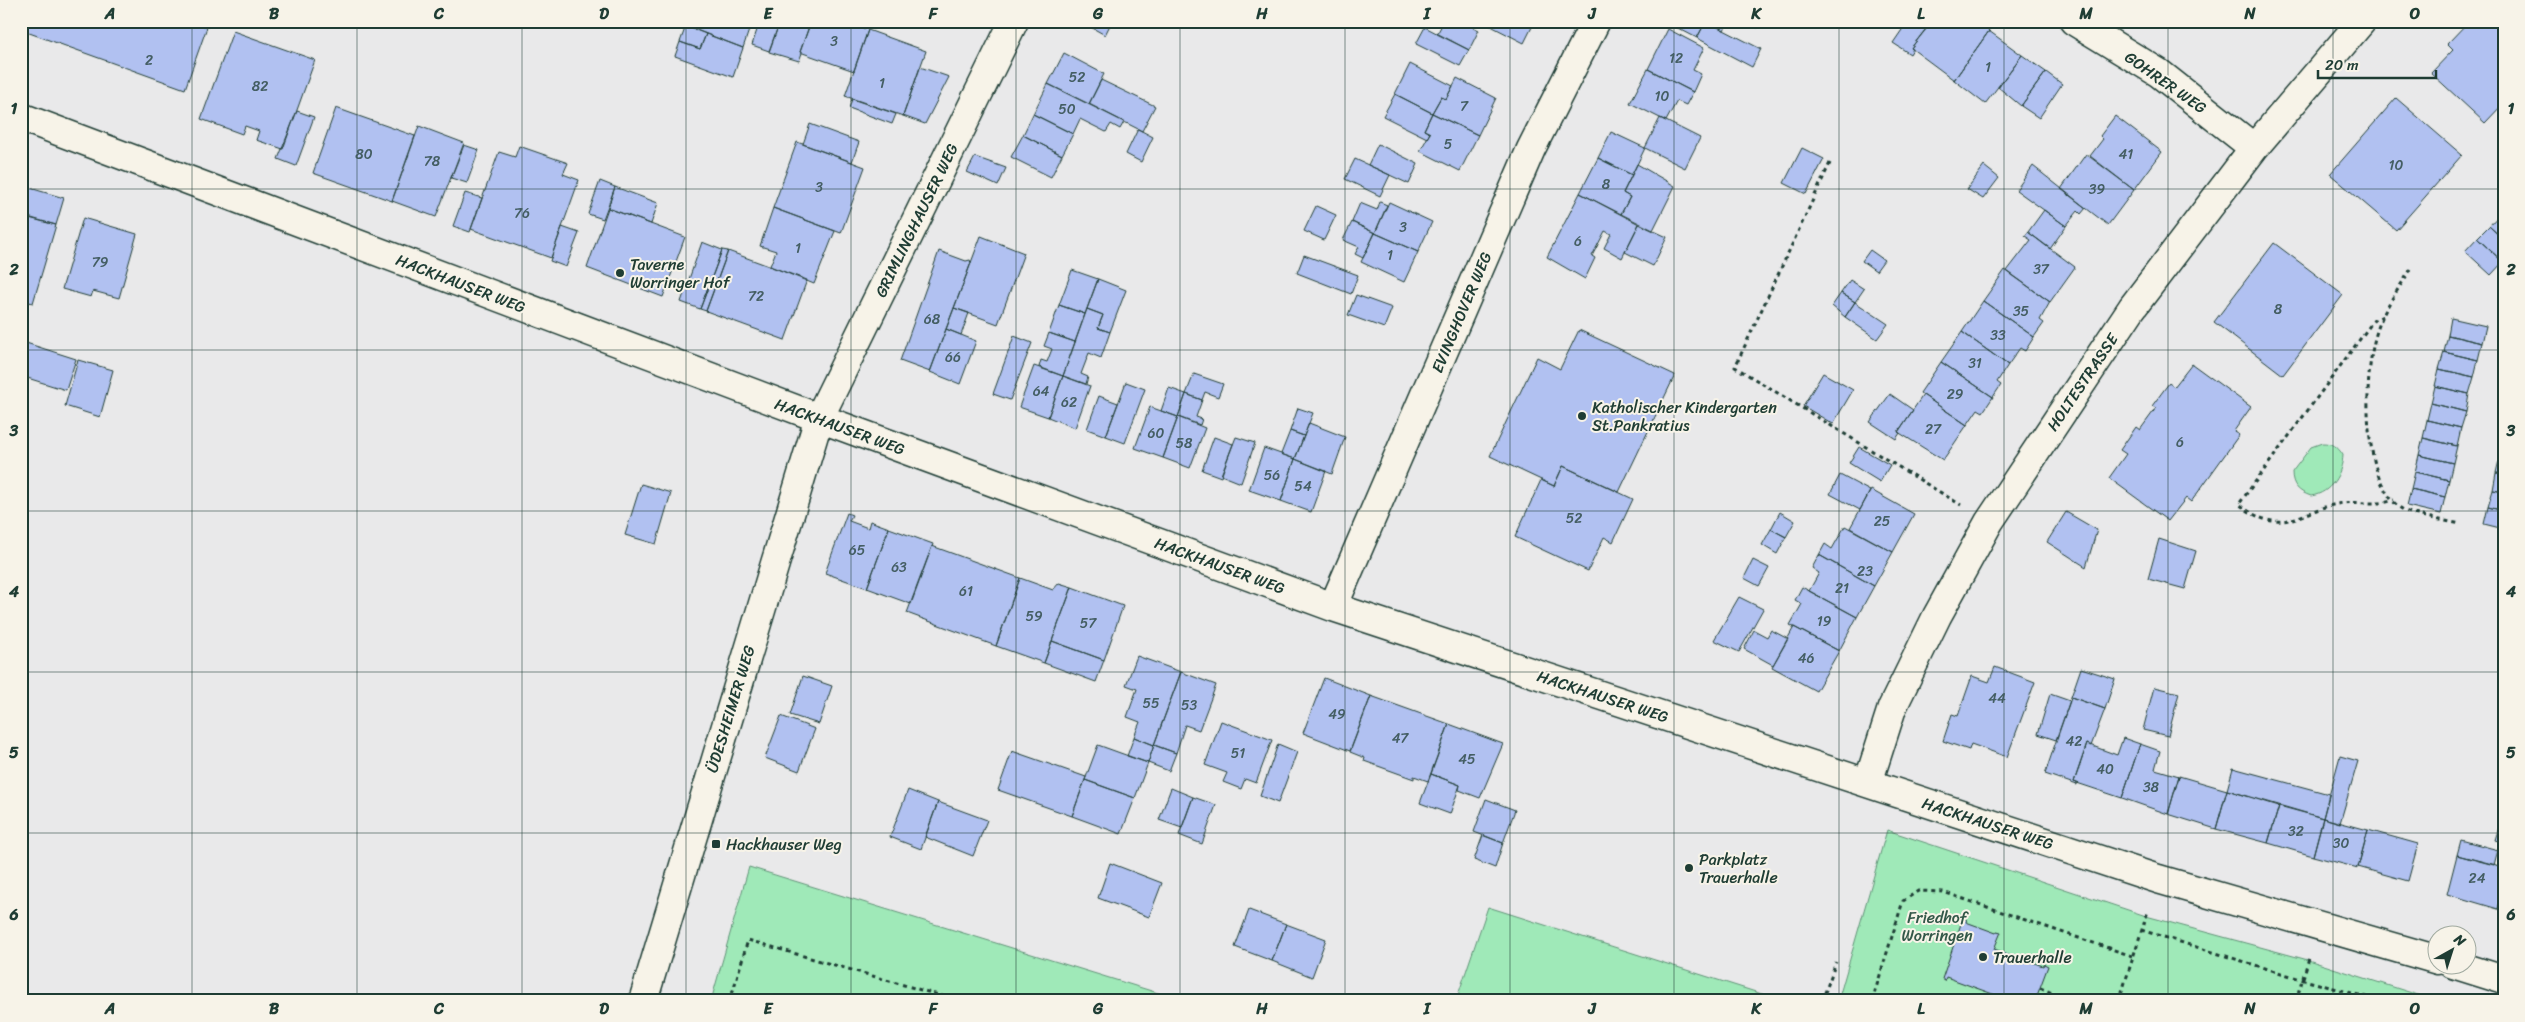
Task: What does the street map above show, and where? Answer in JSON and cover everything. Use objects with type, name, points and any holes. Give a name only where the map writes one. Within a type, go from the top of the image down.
[{"type":"street","name":"EVINGHOVER WEG","points":[[1333,607],[1532,149],[1596,21]]},
{"type":"street","name":"GOHRER WEG","points":[[2074,21],[2159,73],[2254,148]]},
{"type":"street","name":"HOLTESTRASSE","points":[[1868,783],[1892,708],[1937,616],[1989,522],[2132,308],[2254,148],[2362,21]]},
{"type":"street","name":"GRIMLINGHAUSER WEG","points":[[819,418],[1013,22]]},
{"type":"street","name":"HACKHAUSER WEG","points":[[21,118],[819,418],[1333,607],[2158,878],[2428,957]]},
{"type":"street","name":"ÜDESHEIMER WEG","points":[[643,1001],[819,418]]},
{"type":"street","points":[[2478,972],[2504,980]]},
{"type":"path","points":[[1830,163],[1735,367],[1989,522]]},
{"type":"path","points":[[2411,269],[2377,329],[2369,368],[2366,407],[2368,428],[2382,482],[2403,510],[2461,524]]},
{"type":"path","points":[[2383,316],[2374,320],[2239,504],[2256,517],[2280,522],[2342,503],[2384,504],[2394,500]]},
{"type":"path","points":[[2118,1001],[2158,878]]},
{"type":"path","points":[[1872,1001],[1903,901],[1918,890],[1943,892],[2132,956]]},
{"type":"path","points":[[2296,1001],[2320,924]]},
{"type":"path","points":[[2141,930],[2304,980],[2381,1001]]},
{"type":"path","points":[[730,1001],[748,940],[959,1001]]},
{"type":"path","points":[[1822,1001],[1836,962]]},
{"type":"path","points":[[2040,988],[2072,1001]]},
{"type":"green space","points":[[2322,443],[2332,444],[2337,447],[2343,455],[2342,462],[2338,476],[2330,487],[2311,496],[2297,488],[2293,481],[2292,472],[2311,447]]},
{"type":"green space","name":"Friedhof Worringen","points":[[1887,830],[2146,916],[2308,960],[2437,1001],[1838,1001]]},
{"type":"green space","points":[[749,867],[1184,1001],[711,1001]]},
{"type":"green space","points":[[1488,907],[1784,1001],[1456,1001]]},
{"type":"building","points":[[21,21],[190,21],[207,27],[185,89],[21,30]]},
{"type":"building","points":[[662,21],[688,21],[684,30]]},
{"type":"building","points":[[688,21],[752,21],[743,48],[686,26]]},
{"type":"building","points":[[760,21],[780,21],[769,51],[752,45]]},
{"type":"building","points":[[780,21],[811,21],[800,52],[802,53],[799,61],[769,52]]},
{"type":"building","points":[[811,21],[843,21],[868,30],[854,71],[800,52]]},
{"type":"building","points":[[1080,21],[1112,21],[1105,35]]},
{"type":"building","points":[[1444,21],[1461,21],[1479,30],[1469,50],[1437,34]]},
{"type":"building","points":[[1488,21],[1535,21],[1524,43],[1487,24]]},
{"type":"building","points":[[1669,21],[1706,21],[1697,38],[1668,23]]},
{"type":"building","points":[[1706,21],[1761,49],[1752,67],[1697,38]]},
{"type":"building","points":[[1707,21],[1729,21],[1724,30]]},
{"type":"building","points":[[1746,21],[1761,21],[1758,28]]},
{"type":"building","points":[[1908,21],[1917,21],[1927,28],[1911,48],[1913,49],[1910,54],[1893,43]]},
{"type":"building","points":[[1932,21],[1971,21],[1975,24],[1977,22],[1989,31],[1954,80],[1911,48]]},
{"type":"building","points":[[2469,21],[2504,21],[2504,103],[2485,123],[2431,73],[2453,50],[2447,44]]},
{"type":"building","points":[[686,26],[706,34],[700,49],[680,42]]},
{"type":"building","points":[[1425,27],[1469,50],[1460,66],[1416,44]]},
{"type":"building","points":[[1668,29],[1704,48],[1693,70],[1701,74],[1693,92],[1648,69]]},
{"type":"building","points":[[868,30],[926,51],[903,116],[845,96]]},
{"type":"building","points":[[233,31],[315,60],[283,149],[256,140],[259,131],[245,126],[242,134],[201,119]]},
{"type":"building","points":[[1989,31],[2022,55],[1985,104],[1954,80]]},
{"type":"building","points":[[706,34],[743,48],[733,77],[675,56],[680,42],[700,49]]},
{"type":"building","points":[[1064,53],[1104,74],[1089,104],[1048,84]]},
{"type":"building","points":[[2022,55],[2046,72],[2021,106],[1998,87]]},
{"type":"building","points":[[1410,64],[1453,86],[1446,99],[1441,97],[1432,113],[1395,94]]},
{"type":"building","points":[[920,67],[949,77],[925,124],[903,116]]},
{"type":"building","points":[[1648,69],[1693,92],[1686,105],[1677,101],[1666,121],[1630,103]]},
{"type":"building","points":[[2046,72],[2062,84],[2039,118],[2021,106]]},
{"type":"building","points":[[1457,78],[1496,98],[1478,135],[1432,113],[1441,97],[1446,99]]},
{"type":"building","points":[[1101,80],[1155,106],[1142,131],[1089,104]]},
{"type":"building","points":[[1048,84],[1124,122],[1120,129],[1111,124],[1106,132],[1080,119],[1073,134],[1033,114]]},
{"type":"building","points":[[1395,94],[1432,113],[1424,130],[1430,133],[1427,138],[1383,116]]},
{"type":"building","points":[[2396,98],[2462,155],[2396,230],[2330,174]]},
{"type":"building","points":[[852,99],[896,114],[892,124],[849,108]]},
{"type":"building","points":[[336,108],[415,136],[392,201],[313,173]]},
{"type":"building","points":[[297,111],[314,117],[296,166],[278,159]]},
{"type":"building","points":[[1432,113],[1478,135],[1460,171],[1420,151],[1430,133],[1424,130]]},
{"type":"building","points":[[1033,114],[1073,134],[1062,155],[1023,135]]},
{"type":"building","points":[[2115,116],[2162,152],[2134,190],[2090,156],[2103,139],[2100,136]]},
{"type":"building","points":[[1660,118],[1700,138],[1685,168],[1645,148]]},
{"type":"building","points":[[810,124],[859,142],[852,162],[803,144]]},
{"type":"building","points":[[419,126],[464,143],[436,217],[392,201]]},
{"type":"building","points":[[1138,129],[1153,137],[1141,162],[1126,154]]},
{"type":"building","points":[[1611,132],[1645,148],[1632,175],[1598,158]]},
{"type":"building","points":[[1023,135],[1062,155],[1051,177],[1011,157]]},
{"type":"building","points":[[797,142],[865,167],[841,233],[773,208]]},
{"type":"building","points":[[1378,144],[1418,164],[1409,184],[1368,165]]},
{"type":"building","points":[[464,145],[479,150],[467,183],[451,178]]},
{"type":"building","points":[[519,146],[568,163],[563,174],[579,180],[551,258],[471,229],[499,152],[515,157]]},
{"type":"building","points":[[1802,148],[1824,159],[1806,194],[1784,183]]},
{"type":"building","points":[[2086,154],[2134,190],[2108,225],[2061,189]]},
{"type":"building","points":[[975,157],[1006,168],[998,186],[967,172]]},
{"type":"building","points":[[1598,158],[1632,175],[1623,193],[1630,197],[1621,214],[1580,193]]},
{"type":"building","points":[[1355,159],[1390,175],[1380,196],[1345,179]]},
{"type":"building","points":[[1637,164],[1675,186],[1653,230],[1621,214],[1630,197],[1623,193]]},
{"type":"building","points":[[1984,166],[1999,178],[1983,199],[1967,189]]},
{"type":"building","points":[[2033,166],[2086,208],[2081,214],[2078,211],[2066,226],[2016,190]]},
{"type":"building","points":[[600,181],[615,187],[603,219],[588,214]]},
{"type":"building","points":[[23,186],[64,198],[56,225],[21,216]]},
{"type":"building","points":[[615,187],[658,203],[651,224],[608,208]]},
{"type":"building","points":[[465,193],[482,198],[470,232],[453,226]]},
{"type":"building","points":[[1580,193],[1639,224],[1622,258],[1604,248],[1611,234],[1605,231],[1592,256],[1595,258],[1585,279],[1547,257]]},
{"type":"building","points":[[1380,202],[1387,205],[1375,233],[1352,222],[1360,203],[1377,210]]},
{"type":"building","points":[[1389,202],[1432,222],[1418,252],[1375,233]]},
{"type":"building","points":[[1316,206],[1336,215],[1324,240],[1304,231]]},
{"type":"building","points":[[608,208],[685,237],[663,297],[587,268]]},
{"type":"building","points":[[773,208],[835,231],[814,284],[770,266],[776,251],[760,246]]},
{"type":"building","points":[[2044,210],[2066,226],[2050,249],[2028,232]]},
{"type":"building","points":[[2501,213],[2504,215],[2504,240],[2489,226]]},
{"type":"building","points":[[24,216],[56,225],[33,303],[21,300],[21,227]]},
{"type":"building","points":[[83,218],[137,234],[119,298],[93,291],[91,297],[62,289]]},
{"type":"building","points":[[1352,222],[1375,233],[1363,258],[1355,254],[1359,247],[1343,240]]},
{"type":"building","points":[[1639,224],[1667,237],[1653,266],[1625,252]]},
{"type":"building","points":[[2489,226],[2504,240],[2503,262],[2477,238]]},
{"type":"building","points":[[562,227],[579,233],[566,267],[550,261]]},
{"type":"building","points":[[2028,232],[2075,267],[2050,302],[2007,271],[2031,240],[2025,236]]},
{"type":"building","points":[[1375,233],[1418,252],[1404,282],[1361,262]]},
{"type":"building","points":[[981,236],[1024,253],[998,324],[954,308]]},
{"type":"building","points":[[2477,238],[2503,262],[2491,275],[2465,251]]},
{"type":"building","points":[[702,242],[722,250],[700,309],[681,302]]},
{"type":"building","points":[[2274,243],[2343,295],[2283,375],[2214,322]]},
{"type":"building","points":[[722,250],[728,251],[706,311],[700,309]]},
{"type":"building","points":[[1870,250],[1884,260],[1876,271],[1862,261]]},
{"type":"building","points":[[728,251],[807,280],[785,340],[706,311]]},
{"type":"building","points":[[939,251],[966,261],[970,260],[971,263],[930,372],[900,361]]},
{"type":"building","points":[[1304,255],[1358,275],[1351,294],[1297,273]]},
{"type":"building","points":[[1072,270],[1098,279],[1085,314],[1059,305]]},
{"type":"building","points":[[2005,270],[2050,302],[2040,320],[2044,323],[2034,337],[1983,301]]},
{"type":"building","points":[[1098,279],[1126,290],[1110,332],[1098,328],[1103,315],[1087,309]]},
{"type":"building","points":[[1850,280],[1864,289],[1855,302],[1841,293]]},
{"type":"building","points":[[1841,293],[1855,302],[1845,317],[1832,306]]},
{"type":"building","points":[[1356,295],[1392,308],[1384,328],[1348,315]]},
{"type":"building","points":[[1983,301],[2034,337],[2025,351],[2020,348],[2008,365],[1962,332]]},
{"type":"building","points":[[1855,302],[1888,324],[1877,339],[1845,317]]},
{"type":"building","points":[[1059,305],[1085,314],[1075,342],[1049,333]]},
{"type":"building","points":[[954,308],[969,313],[961,335],[946,329]]},
{"type":"building","points":[[1087,309],[1103,315],[1098,328],[1110,332],[1101,358],[1089,353],[1081,374],[1088,377],[1086,384],[1063,376]]},
{"type":"building","points":[[2451,318],[2486,326],[2482,343],[2448,335]]},
{"type":"building","points":[[946,329],[976,341],[960,384],[930,372]]},
{"type":"building","name":"Katholischer Kindergarten St.Pankratius","points":[[1579,330],[1675,375],[1619,492],[1563,466],[1554,486],[1490,456],[1537,357],[1560,369]]},
{"type":"building","points":[[1962,332],[2008,365],[1997,382],[2001,385],[1993,397],[1941,362]]},
{"type":"building","points":[[1049,333],[1075,342],[1063,376],[1039,367],[1041,360],[1047,362],[1052,349],[1044,346]]},
{"type":"building","points":[[2448,335],[2482,343],[2478,360],[2444,352]]},
{"type":"building","points":[[1014,336],[1032,343],[1010,400],[993,394]]},
{"type":"building","points":[[23,342],[76,359],[66,390],[21,376]]},
{"type":"building","points":[[2444,352],[2478,360],[2474,377],[2439,369]]},
{"type":"building","points":[[78,360],[113,370],[100,417],[65,406]]},
{"type":"building","points":[[1941,362],[1993,397],[1983,412],[1978,409],[1967,425],[1920,393]]},
{"type":"building","points":[[2192,364],[2251,407],[2234,431],[2239,435],[2191,502],[2186,498],[2168,521],[2109,478],[2126,454],[2120,450],[2136,427],[2140,430],[2156,408],[2152,406],[2169,383],[2174,387]]},
{"type":"building","points":[[1034,366],[1063,376],[1048,417],[1019,407]]},
{"type":"building","points":[[2439,369],[2474,377],[2469,394],[2435,386]]},
{"type":"building","points":[[1823,373],[1853,390],[1833,424],[1803,406]]},
{"type":"building","points":[[1194,374],[1223,384],[1218,397],[1205,392],[1202,400],[1186,394]]},
{"type":"building","points":[[1063,376],[1090,386],[1075,428],[1048,417]]},
{"type":"building","points":[[1126,382],[1145,389],[1125,443],[1106,436]]},
{"type":"building","points":[[2435,386],[2469,394],[2466,412],[2431,403]]},
{"type":"building","points":[[1169,388],[1186,394],[1178,417],[1161,411]]},
{"type":"building","points":[[1186,394],[1202,400],[1196,417],[1202,419],[1200,425],[1178,417]]},
{"type":"building","points":[[1890,394],[1913,410],[1898,432],[1900,433],[1896,439],[1870,422]]},
{"type":"building","points":[[1923,395],[1967,425],[1943,460],[1898,432]]},
{"type":"building","points":[[1099,396],[1118,403],[1106,436],[1087,429]]},
{"type":"building","points":[[2431,403],[2466,412],[2461,428],[2427,420]]},
{"type":"building","points":[[1150,407],[1178,417],[1163,458],[1135,448]]},
{"type":"building","points":[[1298,408],[1313,413],[1304,436],[1290,431]]},
{"type":"building","points":[[1178,417],[1205,428],[1190,468],[1163,458]]},
{"type":"building","points":[[2427,420],[2461,428],[2457,446],[2423,438]]},
{"type":"building","points":[[1309,423],[1345,437],[1332,474],[1295,459]]},
{"type":"building","points":[[1290,431],[1304,436],[1295,459],[1281,454]]},
{"type":"building","points":[[1214,437],[1233,444],[1221,477],[1202,470]]},
{"type":"building","points":[[1236,437],[1255,443],[1241,483],[1221,475]]},
{"type":"building","points":[[2423,438],[2457,446],[2453,463],[2419,455]]},
{"type":"building","points":[[1859,447],[1890,465],[1880,482],[1849,463]]},
{"type":"building","points":[[1264,448],[1295,459],[1281,501],[1249,490]]},
{"type":"building","points":[[2419,455],[2453,463],[2449,480],[2415,472]]},
{"type":"building","points":[[2500,456],[2504,456],[2504,474],[2496,473]]},
{"type":"building","points":[[1295,459],[1326,471],[1311,512],[1281,501]]},
{"type":"building","points":[[1563,466],[1633,499],[1613,542],[1604,537],[1588,571],[1515,537],[1541,480],[1554,486]]},
{"type":"building","points":[[2415,472],[2449,480],[2445,497],[2411,489]]},
{"type":"building","points":[[2496,473],[2504,474],[2504,492],[2493,490]]},
{"type":"building","points":[[1840,475],[1870,491],[1860,510],[1830,494]]},
{"type":"building","points":[[641,484],[671,493],[656,544],[625,535]]},
{"type":"building","points":[[2411,489],[2445,497],[2441,514],[2407,506]]},
{"type":"building","points":[[1871,490],[1914,514],[1893,552],[1850,528]]},
{"type":"building","points":[[2493,490],[2504,492],[2504,511],[2488,507]]},
{"type":"building","points":[[2488,507],[2504,511],[2504,529],[2484,524]]},
{"type":"building","points":[[1780,512],[1795,521],[1786,537],[1771,529]]},
{"type":"building","points":[[2066,512],[2097,530],[2086,567],[2047,542]]},
{"type":"building","points":[[847,513],[852,515],[849,521],[868,528],[870,521],[889,528],[867,588],[825,573]]},
{"type":"building","points":[[1845,526],[1893,552],[1874,586],[1819,555],[1825,544],[1832,549]]},
{"type":"building","points":[[889,528],[933,544],[911,604],[867,588]]},
{"type":"building","points":[[1771,529],[1786,537],[1777,554],[1762,545]]},
{"type":"building","points":[[2159,539],[2196,551],[2185,589],[2148,579]]},
{"type":"building","points":[[932,546],[1020,578],[996,646],[907,613]]},
{"type":"building","points":[[1819,555],[1874,586],[1857,617],[1809,591],[1819,573],[1812,568]]},
{"type":"building","points":[[1753,560],[1769,568],[1759,586],[1744,578]]},
{"type":"building","points":[[1020,578],[1053,590],[1059,583],[1072,587],[1044,663],[996,646]]},
{"type":"building","points":[[1072,587],[1123,606],[1104,660],[1052,641]]},
{"type":"building","points":[[1802,587],[1857,617],[1839,651],[1790,625],[1802,604],[1795,600]]},
{"type":"building","points":[[1739,597],[1763,609],[1739,652],[1714,640]]},
{"type":"building","points":[[1794,627],[1839,651],[1816,691],[1772,667]]},
{"type":"building","points":[[1754,630],[1767,637],[1771,630],[1788,639],[1773,665],[1744,649]]},
{"type":"building","points":[[1052,641],[1104,660],[1096,682],[1044,663]]},
{"type":"building","points":[[1137,656],[1181,672],[1154,745],[1134,737],[1140,722],[1127,717],[1137,689],[1126,685]]},
{"type":"building","points":[[1995,667],[2035,682],[2007,757],[1971,744],[1969,750],[1943,741],[1952,714],[1958,716],[1972,676],[1989,682]]},
{"type":"building","points":[[2081,668],[2115,679],[2105,709],[2071,697]]},
{"type":"building","points":[[1181,672],[1216,685],[1199,730],[1185,725],[1176,753],[1154,745]]},
{"type":"building","points":[[803,676],[832,686],[819,724],[790,715]]},
{"type":"building","points":[[1324,678],[1371,696],[1350,751],[1303,733]]},
{"type":"building","points":[[2154,687],[2179,693],[2168,736],[2143,730]]},
{"type":"building","points":[[2050,694],[2070,701],[2056,740],[2038,734]]},
{"type":"building","points":[[1371,696],[1449,724],[1428,781],[1414,776],[1414,779],[1364,761],[1365,758],[1350,752]]},
{"type":"building","points":[[2071,697],[2105,709],[2091,746],[2087,744],[2074,782],[2077,785],[2045,774]]},
{"type":"building","points":[[781,716],[815,729],[799,771],[765,758]]},
{"type":"building","points":[[1221,721],[1272,740],[1256,783],[1245,779],[1241,789],[1223,782],[1227,773],[1205,765]]},
{"type":"building","points":[[1449,724],[1503,744],[1480,798],[1459,790],[1460,785],[1431,774]]},
{"type":"building","points":[[1134,737],[1154,745],[1148,763],[1127,756]]},
{"type":"building","points":[[2123,738],[2140,744],[2122,798],[2074,782],[2087,744],[2117,755]]},
{"type":"building","points":[[1278,744],[1297,752],[1278,803],[1260,796]]},
{"type":"building","points":[[2140,744],[2160,751],[2155,769],[2179,776],[2168,814],[2122,798]]},
{"type":"building","points":[[1098,745],[1148,763],[1135,798],[1085,780]]},
{"type":"building","points":[[1154,745],[1176,753],[1169,771],[1148,763]]},
{"type":"building","points":[[1012,751],[1086,777],[1072,816],[998,790]]},
{"type":"building","points":[[2340,756],[2358,761],[2340,823],[2323,818]]},
{"type":"building","points":[[2233,768],[2329,794],[2323,818],[2227,790]]},
{"type":"building","points":[[1431,774],[1460,785],[1450,814],[1420,803]]},
{"type":"building","points":[[2179,776],[2227,790],[2216,829],[2168,814]]},
{"type":"building","points":[[1085,780],[1135,798],[1121,834],[1072,816]]},
{"type":"building","points":[[1171,788],[1193,797],[1182,828],[1159,820]]},
{"type":"building","points":[[908,790],[938,802],[921,849],[890,837]]},
{"type":"building","points":[[2227,790],[2279,806],[2268,843],[2216,829]]},
{"type":"building","points":[[1193,797],[1216,805],[1202,844],[1179,835]]},
{"type":"building","points":[[1486,799],[1515,810],[1503,843],[1474,832]]},
{"type":"building","points":[[938,802],[987,820],[973,856],[925,837]]},
{"type":"building","points":[[2279,806],[2323,818],[2313,856],[2268,843]]},
{"type":"building","points":[[2504,811],[2504,843],[2495,840]]},
{"type":"building","points":[[2323,818],[2368,830],[2358,868],[2313,856]]},
{"type":"building","points":[[2368,830],[2418,844],[2408,881],[2358,867]]},
{"type":"building","points":[[1483,835],[1503,843],[1495,868],[1474,860]]},
{"type":"building","points":[[2461,840],[2498,850],[2494,865],[2457,855]]},
{"type":"building","points":[[2457,855],[2504,867],[2504,888],[2498,909],[2447,894]]},
{"type":"building","points":[[1110,863],[1162,883],[1149,917],[1098,898]]},
{"type":"building","points":[[2504,888],[2504,910],[2498,909]]},
{"type":"building","points":[[1249,910],[1286,924],[1272,961],[1235,947]]},
{"type":"building","name":"Trauerhalle","points":[[1963,918],[1967,920],[1966,922],[1996,933],[1997,931],[2001,932],[1994,949],[2043,966],[2044,964],[2048,966],[2035,1001],[2012,1001],[1946,977],[1945,981],[1942,979]]},
{"type":"building","points":[[1286,924],[1326,939],[1312,977],[1272,961]]},
{"type":"place","name":"Taverne Worringer Hof","points":[[620,273]]},
{"type":"place","name":"Katholischer Kindergarten St.Pankratius","points":[[1582,416]]},
{"type":"place","name":"Hackhauser Weg","points":[[716,844]]},
{"type":"place","name":"Parkplatz Trauerhalle","points":[[1689,868]]},
{"type":"place","name":"Trauerhalle","points":[[1983,957]]}]
